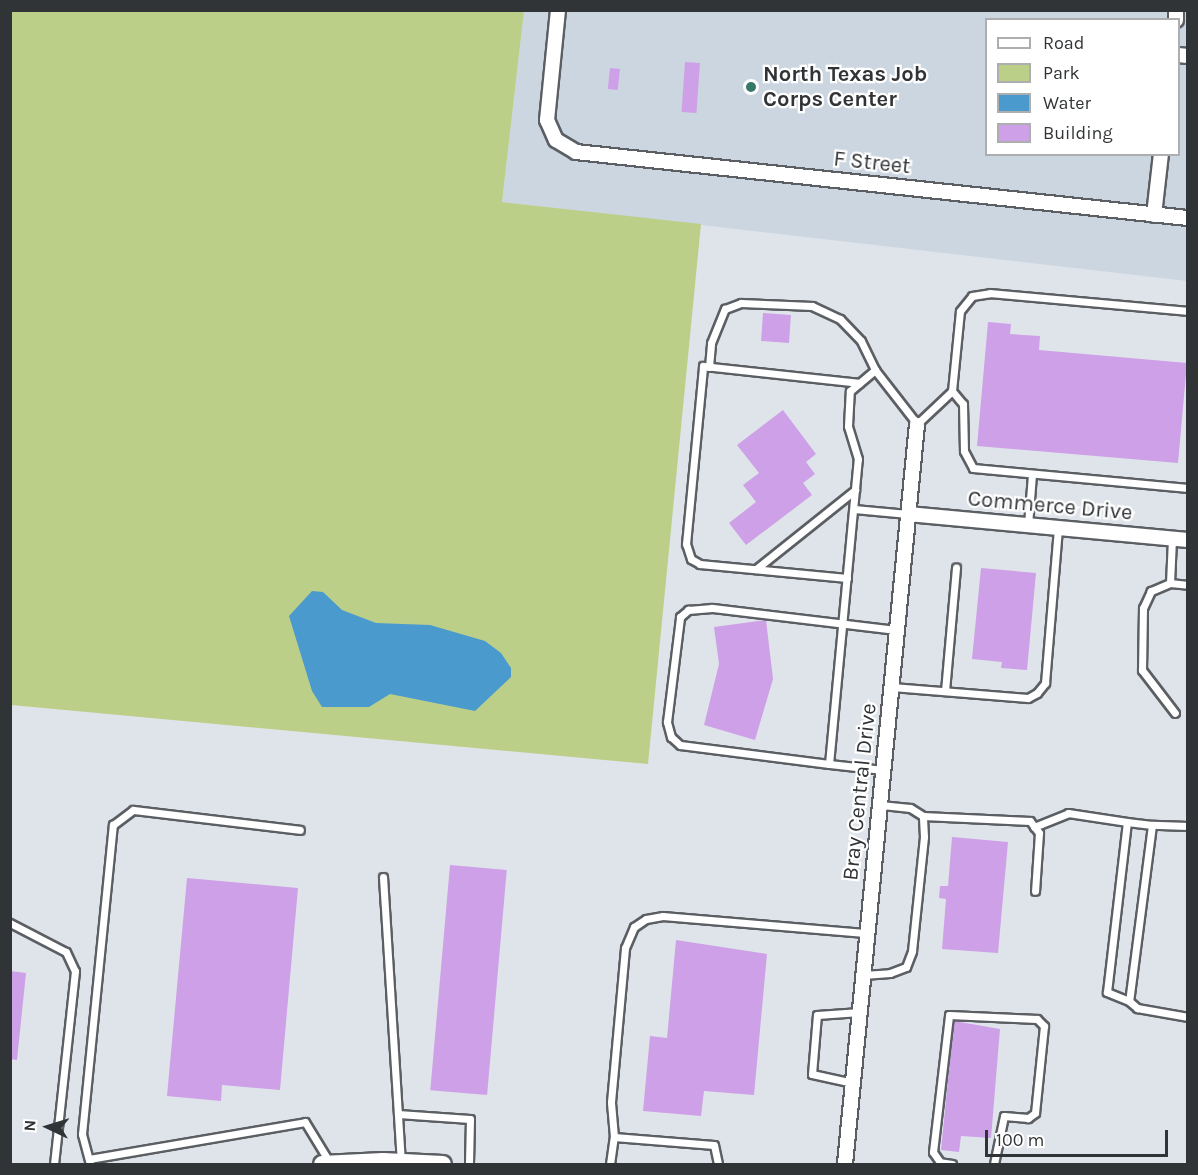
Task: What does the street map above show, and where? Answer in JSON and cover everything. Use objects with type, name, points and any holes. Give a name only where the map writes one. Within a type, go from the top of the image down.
[{"type":"street","name":"F Street","points":[[558,10],[546,112],[556,140],[583,154],[1188,219]]},
{"type":"street","points":[[1154,215],[1161,156]]},
{"type":"street","name":"Bray Central Drive","points":[[845,1164],[917,424]]},
{"type":"street","name":"Commerce Drive","points":[[908,514],[1188,540]]},
{"type":"street","points":[[327,1164],[401,1162],[443,1164]]},
{"type":"lane","points":[[709,367],[711,343],[724,309],[741,303],[812,306],[840,319],[861,341],[875,370],[917,424],[952,391],[960,311],[972,296],[990,292],[1188,310]]},
{"type":"lane","points":[[847,578],[700,564],[687,554],[703,366],[860,383]]},
{"type":"lane","points":[[829,764],[858,459],[848,426],[850,391],[875,370]]},
{"type":"lane","points":[[952,391],[963,404],[964,451],[973,468],[1188,488]]},
{"type":"lane","points":[[1028,525],[1032,474]]},
{"type":"lane","points":[[756,569],[855,490]]},
{"type":"lane","points":[[854,509],[908,514]]},
{"type":"lane","points":[[891,687],[1028,698],[1045,683],[1058,528]]},
{"type":"lane","points":[[1170,583],[1172,539]]},
{"type":"lane","points":[[945,691],[956,567]]},
{"type":"lane","points":[[1175,713],[1142,670],[1143,608],[1151,591],[1170,583],[1188,585]]},
{"type":"lane","points":[[884,770],[680,746],[671,737],[667,722],[674,648],[680,617],[699,608],[897,630]]},
{"type":"lane","points":[[880,805],[910,808],[923,816],[1030,821],[1039,833],[1035,891]]},
{"type":"lane","points":[[300,830],[133,810],[113,825],[82,1134],[90,1162],[305,1122],[327,1164]]},
{"type":"lane","points":[[1034,827],[1068,813],[1152,825],[1188,826]]},
{"type":"lane","points":[[863,975],[906,967],[912,951],[923,816]]},
{"type":"lane","points":[[1127,822],[1107,992],[1129,1001],[1137,1008],[1188,1017]]},
{"type":"lane","points":[[1129,1001],[1152,825]]},
{"type":"lane","points":[[383,877],[401,1162]]},
{"type":"lane","points":[[610,1164],[614,1137],[611,1102],[625,948],[634,927],[646,919],[663,916],[867,933]]},
{"type":"lane","points":[[10,923],[66,952],[75,971],[54,1164]]},
{"type":"lane","points":[[853,1083],[812,1074],[817,1016],[860,1012]]},
{"type":"lane","points":[[952,1164],[940,1162],[933,1152],[949,1015],[1037,1019],[1044,1026],[1035,1113],[1028,1118],[1004,1116],[994,1164]]},
{"type":"lane","points":[[398,1113],[470,1119],[469,1164]]},
{"type":"lane","points":[[614,1137],[714,1145],[718,1164]]},
{"type":"shaded area","name":"North Texas Job Corps Center","points":[[524,11],[1187,11],[1187,281],[502,202]]},
{"type":"green space","points":[[10,11],[524,11],[502,202],[701,224],[648,764],[11,705]]},
{"type":"water","points":[[312,591],[323,592],[342,610],[376,623],[430,625],[485,641],[501,653],[511,668],[511,677],[475,711],[390,694],[369,707],[322,707],[312,691],[289,616]]},
{"type":"building","points":[[685,62],[700,63],[696,113],[682,112]]},
{"type":"building","points":[[610,68],[620,69],[618,90],[608,89]]},
{"type":"building","points":[[763,313],[791,315],[789,343],[761,341]]},
{"type":"building","points":[[988,322],[1011,324],[1010,334],[1040,336],[1039,350],[1187,363],[1178,463],[977,446]]},
{"type":"building","points":[[783,410],[816,454],[806,462],[815,474],[803,483],[812,495],[746,545],[729,523],[756,502],[743,485],[759,473],[737,445]]},
{"type":"building","points":[[981,568],[1036,573],[1027,670],[1001,668],[1002,662],[972,659]]},
{"type":"building","points":[[766,620],[773,679],[755,740],[704,725],[719,664],[714,627]]},
{"type":"building","points":[[952,837],[1008,842],[998,953],[942,949],[946,899],[939,898],[940,886],[948,886]]},
{"type":"building","points":[[450,865],[507,870],[487,1095],[430,1090]]},
{"type":"building","points":[[187,878],[298,888],[280,1090],[222,1085],[221,1101],[167,1096]]},
{"type":"building","points":[[676,940],[767,954],[754,1095],[704,1091],[701,1116],[643,1111],[650,1036],[667,1038]]},
{"type":"building","points":[[10,971],[26,973],[17,1060],[10,1059]]},
{"type":"building","points":[[954,1021],[1000,1029],[991,1138],[961,1136],[959,1152],[941,1150]]},
{"type":"place","name":"North Texas Job Corps Center","points":[[751,87]]}]
